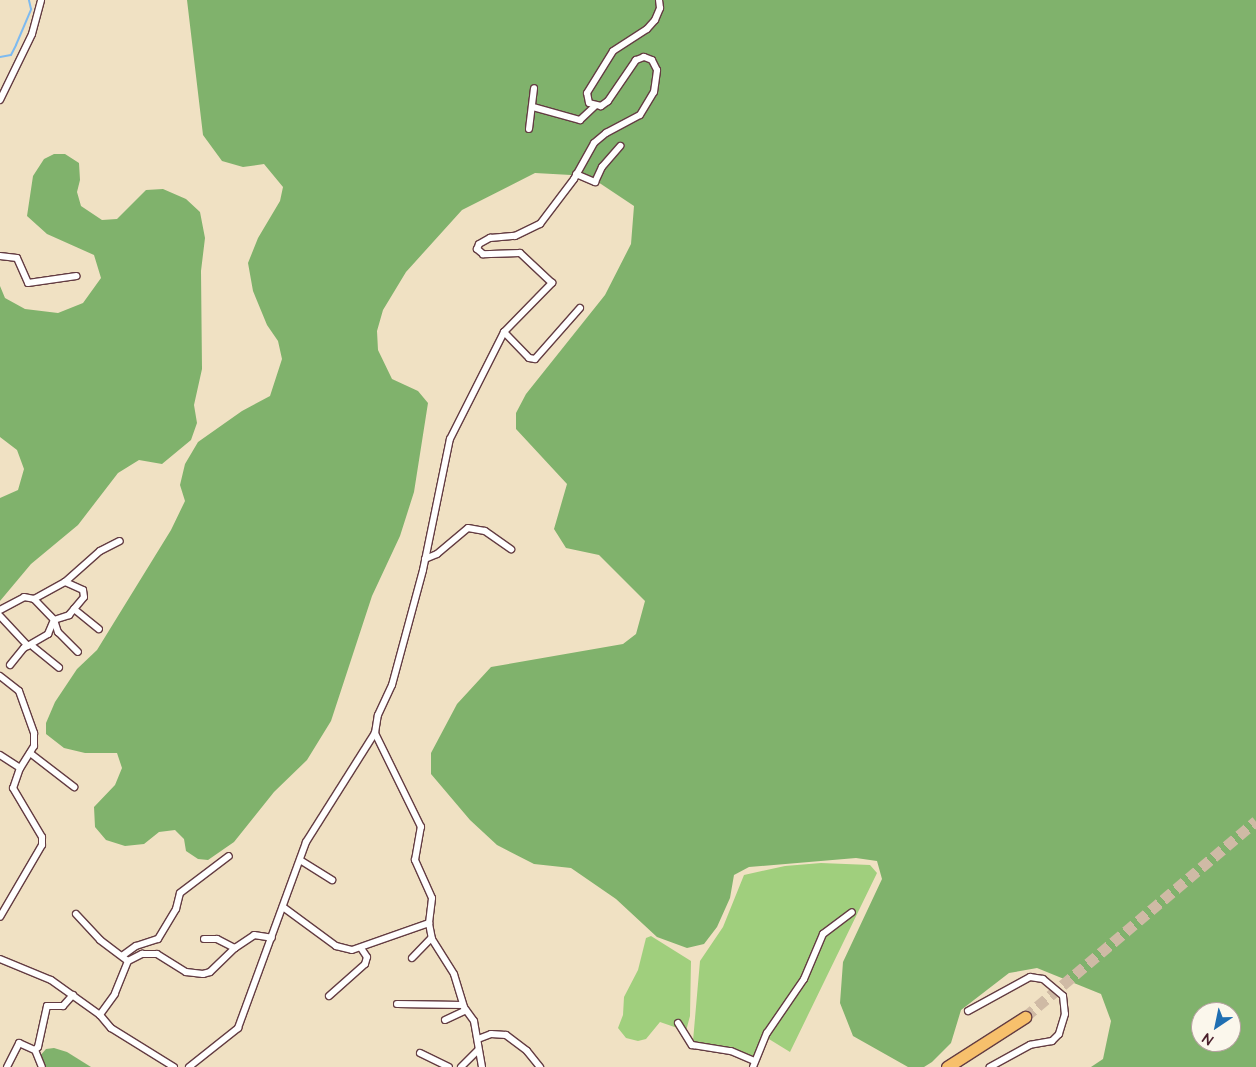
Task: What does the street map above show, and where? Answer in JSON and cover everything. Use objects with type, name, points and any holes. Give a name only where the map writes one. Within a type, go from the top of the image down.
[{"type":"highway","points":[[946,1067],[1025,1017]]},
{"type":"street","points":[[0,100],[32,34],[41,0]]},
{"type":"street","points":[[595,106],[587,98],[589,85],[613,51],[647,29],[655,20],[660,8],[659,0]]},
{"type":"street","points":[[189,1067],[238,1028],[313,828],[375,733],[378,715],[397,669],[425,559],[450,439],[504,332],[552,282],[520,253],[483,254],[477,249],[479,244],[490,238],[515,236],[540,224],[601,136],[640,115],[654,92],[656,64],[644,58],[636,60],[608,101],[595,106],[580,120],[533,107]]},
{"type":"street","points":[[529,128],[534,88]]},
{"type":"street","points":[[576,174],[595,182],[602,167],[620,146]]},
{"type":"street","points":[[0,256],[16,258],[28,283],[76,276]]},
{"type":"street","points":[[504,332],[529,358],[535,359],[580,308]]},
{"type":"street","points":[[425,559],[437,554],[468,528],[485,531],[511,549]]},
{"type":"street","points":[[34,599],[65,582],[100,551],[120,541]]},
{"type":"street","points":[[10,665],[30,645],[48,634],[54,620],[74,609],[84,597],[83,590],[65,582]]},
{"type":"street","points":[[0,610],[24,597],[34,599],[54,620],[58,632],[78,652]]},
{"type":"street","points":[[74,609],[99,629]]},
{"type":"street","points":[[0,616],[30,645],[59,668]]},
{"type":"street","points":[[0,676],[19,691],[34,733],[30,753],[14,781],[14,794],[34,823],[42,845],[0,917]]},
{"type":"street","points":[[375,733],[421,827],[415,860],[432,898],[429,923],[431,938],[454,974],[465,1008],[474,1021],[482,1067]]},
{"type":"street","points":[[30,753],[74,787]]},
{"type":"street","points":[[0,755],[20,768]]},
{"type":"street","points":[[122,956],[136,946],[158,939],[176,909],[180,892],[229,856]]},
{"type":"street","points":[[300,860],[332,880]]},
{"type":"street","points":[[283,907],[336,946],[352,950],[429,923]]},
{"type":"street","points":[[678,1023],[692,1045],[731,1051],[754,1064],[767,1032],[804,979],[823,934],[852,912]]},
{"type":"street","points":[[76,914],[100,940],[128,962]]},
{"type":"street","points":[[100,1015],[115,994],[128,962],[142,954],[157,954],[186,972],[203,974],[210,972],[235,948],[254,935],[272,938]]},
{"type":"street","points":[[412,958],[431,938]]},
{"type":"street","points":[[204,939],[217,939],[235,948]]},
{"type":"street","points":[[329,996],[365,964],[367,957],[361,948]]},
{"type":"street","points":[[0,960],[36,972],[73,995],[100,1015],[111,1028],[174,1067]]},
{"type":"street","points":[[968,1011],[1030,977],[1043,980],[1063,996],[1065,1014],[1059,1034],[1052,1041],[1021,1049],[990,1067]]},
{"type":"street","points":[[42,1067],[35,1050],[47,1006],[62,1006],[73,995]]},
{"type":"street","points":[[398,1004],[465,1008]]},
{"type":"street","points":[[445,1020],[465,1008]]},
{"type":"street","points":[[478,1039],[492,1034],[506,1035],[527,1051],[540,1067]]},
{"type":"street","points":[[7,1067],[20,1043],[35,1050]]},
{"type":"street","points":[[461,1067],[478,1050]]},
{"type":"street","points":[[420,1053],[445,1066]]},
{"type":"green space","points":[[187,0],[1256,0],[1256,1067],[1091,1067],[1103,1059],[1111,1021],[1101,994],[1037,968],[1009,973],[961,1010],[951,1043],[932,1062],[924,1067],[908,1067],[853,1036],[840,1003],[843,962],[882,879],[877,861],[856,858],[749,867],[734,875],[730,898],[717,927],[704,944],[687,948],[657,937],[616,899],[571,868],[534,864],[497,845],[470,820],[431,774],[431,753],[457,704],[491,667],[623,644],[636,634],[645,601],[599,555],[566,548],[554,529],[567,484],[516,429],[516,413],[526,394],[605,295],[631,244],[634,206],[589,176],[535,173],[462,210],[406,272],[383,310],[377,331],[378,350],[392,379],[418,391],[428,403],[414,492],[400,536],[372,596],[331,721],[307,760],[274,792],[234,842],[208,860],[198,859],[186,851],[184,839],[175,830],[159,832],[144,844],[125,846],[106,840],[95,827],[94,807],[115,785],[122,768],[117,753],[85,753],[64,748],[46,734],[46,723],[55,702],[77,669],[97,650],[171,530],[185,501],[180,485],[185,464],[198,442],[242,411],[270,396],[282,359],[278,341],[267,325],[253,291],[248,263],[258,238],[280,201],[283,187],[264,164],[243,167],[222,161],[203,135]]},
{"type":"green space","points":[[54,154],[65,154],[79,163],[80,180],[77,192],[81,206],[102,220],[117,219],[146,190],[163,189],[186,199],[200,212],[205,238],[201,271],[202,369],[194,405],[197,423],[191,440],[162,464],[139,460],[118,473],[78,525],[31,564],[0,601],[0,498],[18,490],[24,469],[17,450],[0,437],[0,286],[5,298],[25,309],[58,313],[83,303],[101,278],[94,255],[47,234],[27,216],[33,176],[44,159]]},
{"type":"green space","points":[[821,863],[870,865],[877,873],[790,1052],[764,1036],[753,1057],[693,1041],[700,961],[723,927],[744,875],[785,866]]},
{"type":"green space","points":[[651,936],[691,961],[690,1016],[686,1031],[660,1022],[646,1039],[638,1041],[626,1038],[618,1028],[623,1015],[624,997],[638,970],[646,938]]},
{"type":"green space","points":[[54,1048],[67,1052],[91,1067],[44,1067],[39,1057],[46,1049]]},
{"type":"waterway","points":[[0,57],[11,55],[31,9],[29,0]]},
{"type":"tunnel","points":[[1025,1017],[1256,821]]}]
